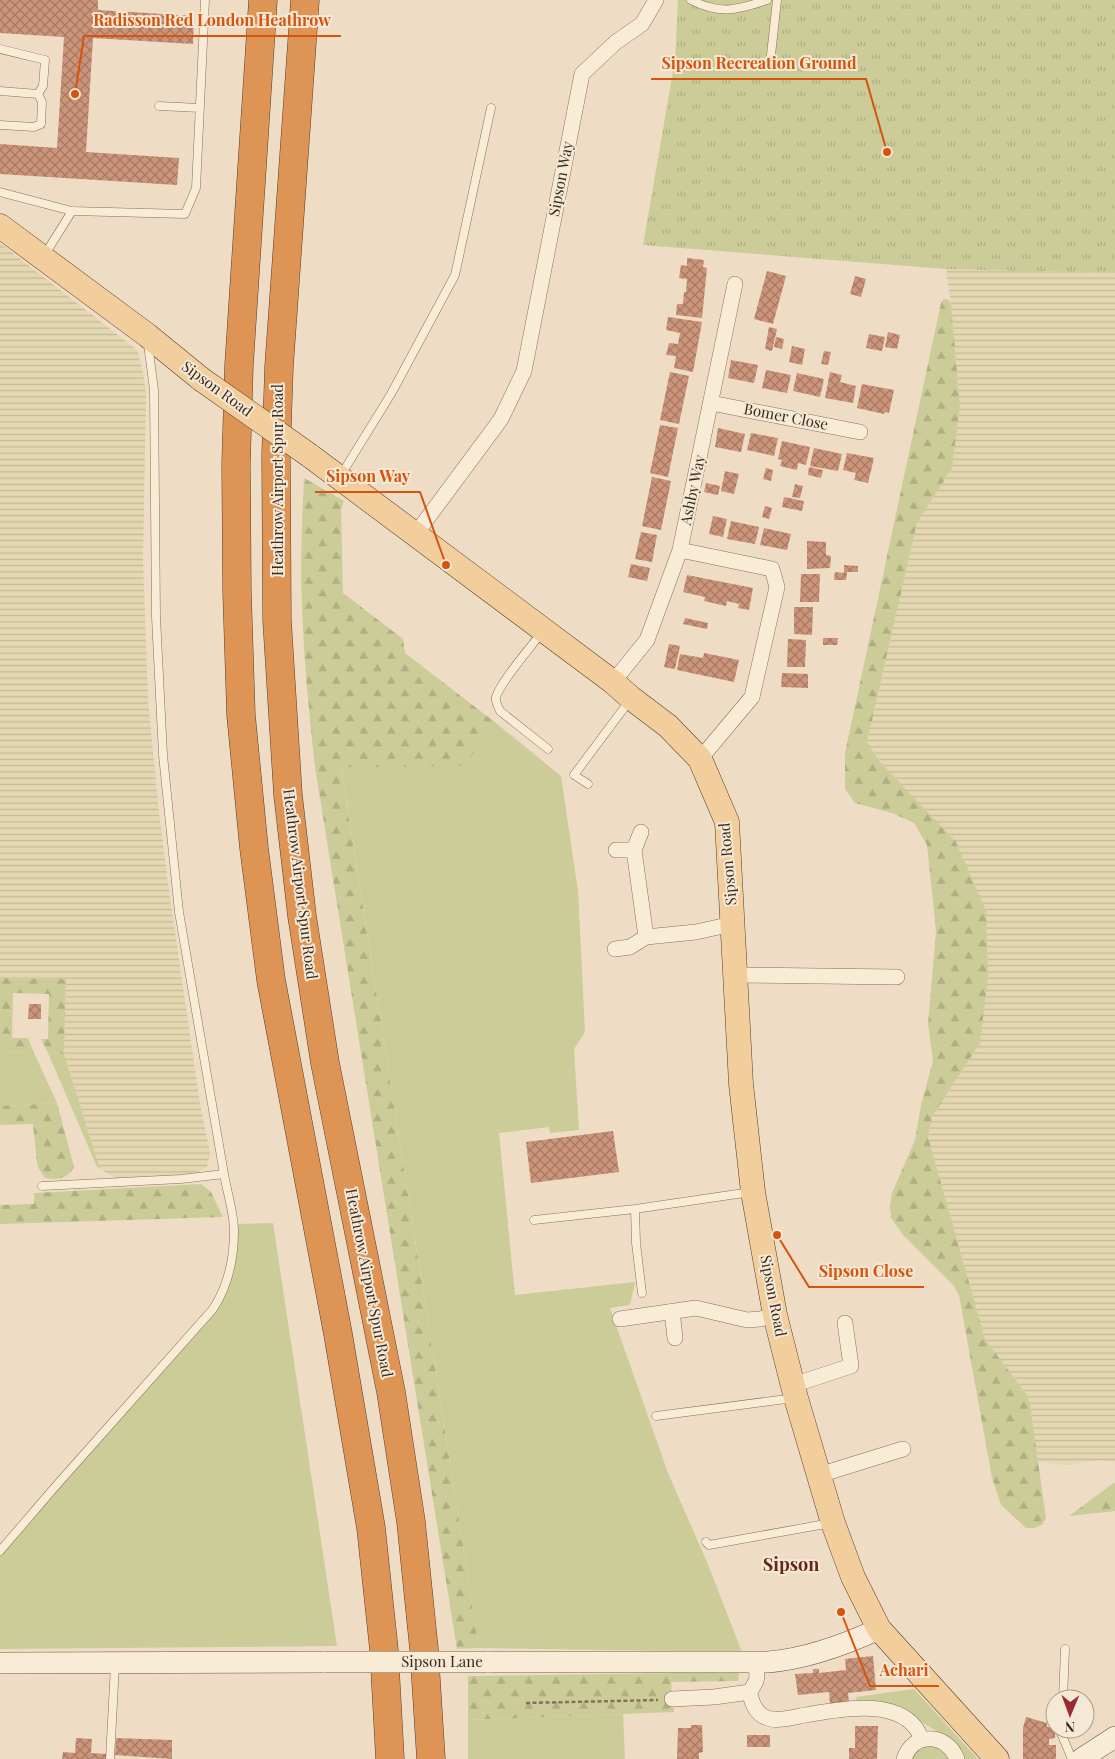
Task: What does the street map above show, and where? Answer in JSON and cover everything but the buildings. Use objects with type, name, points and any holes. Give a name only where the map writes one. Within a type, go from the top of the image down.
[{"type":"highway","points":[[264,0],[239,365],[236,592],[241,715],[254,848],[271,980],[338,1334],[371,1528],[384,1650],[390,1759]]},
{"type":"highway","name":"Heathrow Airport Spur Road","points":[[305,0],[279,367],[276,455],[277,620],[288,795],[302,916],[325,1063],[391,1392],[411,1522],[424,1649],[431,1759]]},
{"type":"main road","name":"Sipson Road","points":[[0,226],[147,335],[201,379],[340,477],[613,682],[668,726],[700,759],[727,822],[741,1084],[753,1192],[775,1315],[818,1475],[853,1577],[879,1629],[997,1759]]},
{"type":"street","name":"Sipson Way","points":[[415,535],[501,419],[524,370],[582,74],[616,42],[642,24],[656,0]]},
{"type":"street","name":"Ashby Way","points":[[613,682],[647,640],[680,550],[735,284]]},
{"type":"street","name":"Bomer Close","points":[[711,403],[860,432]]},
{"type":"street","points":[[680,550],[772,569],[777,587],[752,697],[700,759]]},
{"type":"street","points":[[641,832],[634,850],[646,937]]},
{"type":"street","points":[[616,850],[634,850]]},
{"type":"street","points":[[615,949],[630,946],[646,937],[696,932],[732,924]]},
{"type":"street","points":[[735,975],[897,977]]},
{"type":"street","points":[[620,1319],[696,1308],[747,1320],[775,1315]]},
{"type":"street","points":[[672,1311],[676,1338]]},
{"type":"street","points":[[794,1391],[851,1366],[845,1323]]},
{"type":"street","points":[[818,1475],[903,1449]]},
{"type":"street","name":"Sipson Lane","points":[[0,1663],[756,1662],[791,1660],[861,1637],[879,1629]]},
{"type":"street","points":[[756,1662],[756,1680],[750,1692],[752,1702],[760,1715],[771,1719],[783,1719],[834,1710],[872,1708],[898,1714],[914,1726],[922,1740]]},
{"type":"street","points":[[672,1699],[714,1697],[750,1692]]},
{"type":"street","points":[[1081,1759],[1115,1737]]},
{"type":"street","points":[[904,1759],[911,1747],[922,1740],[932,1739],[944,1742],[952,1748],[957,1759]]},
{"type":"lane","points":[[0,192],[72,211],[185,214],[196,188],[205,0]]},
{"type":"lane","points":[[690,0],[704,7],[730,11],[767,0]]},
{"type":"lane","points":[[771,55],[777,0]]},
{"type":"lane","points":[[0,49],[45,60],[43,86],[38,94]]},
{"type":"lane","points":[[0,91],[38,94]]},
{"type":"lane","points":[[0,125],[34,127],[41,124],[42,102],[38,94]]},
{"type":"lane","points":[[159,106],[200,108]]},
{"type":"lane","points":[[340,477],[401,378],[455,275],[491,108]]},
{"type":"lane","points":[[43,258],[72,211]]},
{"type":"lane","points":[[0,1550],[217,1303],[229,1275],[234,1231],[178,912],[163,755],[156,617],[154,390],[147,335]]},
{"type":"lane","points":[[544,630],[502,685],[496,697],[496,703],[500,711],[548,749]]},
{"type":"lane","points":[[588,784],[574,775],[631,698]]},
{"type":"lane","points":[[42,1186],[181,1179],[224,1174]]},
{"type":"lane","points":[[534,1220],[635,1209],[753,1192]]},
{"type":"lane","points":[[635,1209],[636,1243],[642,1293]]},
{"type":"lane","points":[[656,1416],[794,1391]]},
{"type":"lane","points":[[706,1542],[709,1545],[833,1523]]},
{"type":"lane","points":[[1064,1689],[1066,1649]]},
{"type":"lane","points":[[110,1759],[115,1663]]},
{"type":"lane","points":[[1064,1739],[1072,1759]]},
{"type":"path","points":[[526,1703],[672,1699]]},
{"type":"shaded area","points":[[0,243],[137,350],[143,372],[146,395],[143,560],[148,699],[159,813],[170,898],[200,1104],[210,1153],[207,1167],[198,1172],[183,1175],[115,1178],[100,1169],[64,1054],[66,979],[0,978]]},
{"type":"shaded area","points":[[946,269],[1115,273],[1115,1462],[1099,1460],[1067,1465],[1038,1462],[1027,1395],[985,1339],[928,1137],[932,1117],[980,1043],[986,911],[867,742],[917,523],[952,468],[960,406]]},
{"type":"green space","points":[[678,0],[1115,0],[1115,273],[946,269],[643,245],[675,60]]},
{"type":"green space","points":[[944,299],[949,300],[951,304],[960,406],[952,468],[917,523],[867,742],[881,763],[956,842],[986,911],[988,976],[980,1043],[932,1117],[928,1137],[985,1339],[1027,1395],[1030,1405],[1046,1518],[1042,1525],[1034,1528],[1026,1528],[1001,1505],[992,1478],[959,1295],[954,1286],[904,1236],[891,1218],[892,1193],[915,1140],[921,1105],[933,1061],[928,1024],[936,931],[927,845],[914,823],[892,813],[855,803],[845,789],[845,753],[941,303]]},
{"type":"green space","points":[[304,478],[344,501],[341,509],[343,593],[403,639],[405,653],[496,723],[464,766],[341,767],[479,1648],[457,1649],[315,767],[307,688],[302,608],[301,559]]},
{"type":"green space","points":[[496,723],[561,776],[578,891],[585,1032],[574,1049],[579,1130],[550,1133],[549,1127],[499,1133],[515,1295],[635,1282],[630,1305],[610,1308],[668,1473],[707,1562],[742,1652],[479,1648],[341,766],[464,766]]},
{"type":"green space","points":[[0,978],[66,979],[64,1054],[48,1053],[41,1039],[48,1039],[49,994],[13,993],[12,1038],[28,1038],[34,1053],[0,1052]]},
{"type":"green space","points":[[0,1052],[34,1053],[57,1103],[0,1106]]},
{"type":"green space","points":[[48,1053],[64,1054],[100,1169],[97,1167]]},
{"type":"green space","points":[[57,1103],[74,1167],[65,1176],[58,1179],[49,1179],[45,1178],[37,1163],[33,1124],[0,1125],[0,1106]]},
{"type":"green space","points":[[201,1184],[211,1192],[223,1217],[0,1224],[0,1205],[34,1204],[34,1193]]},
{"type":"green space","points":[[273,1223],[337,1646],[0,1649],[0,1553],[165,1366],[229,1287],[234,1265],[237,1224]]},
{"type":"green space","points":[[1115,1482],[1115,1511],[1069,1516]]},
{"type":"green space","points":[[739,1672],[738,1681],[671,1682],[674,1712],[468,1720],[468,1676]]},
{"type":"green space","points":[[914,1689],[978,1759],[961,1759],[941,1734],[909,1714],[857,1702],[856,1697]]},
{"type":"green space","points":[[623,1714],[625,1759],[468,1759],[468,1720]]},
{"type":"green space","points":[[930,1744],[943,1749],[949,1759],[909,1759],[916,1749]]},
{"type":"place","name":"Radisson Red London Heathrow","points":[[75,94]]},
{"type":"place","name":"Sipson Recreation Ground","points":[[887,152]]},
{"type":"place","name":"Sipson Way","points":[[446,565]]},
{"type":"place","name":"Sipson Close","points":[[777,1235]]},
{"type":"place","name":"Achari","points":[[841,1612]]},
{"type":"district","name":"Sipson","points":[[791,1565]]}]
